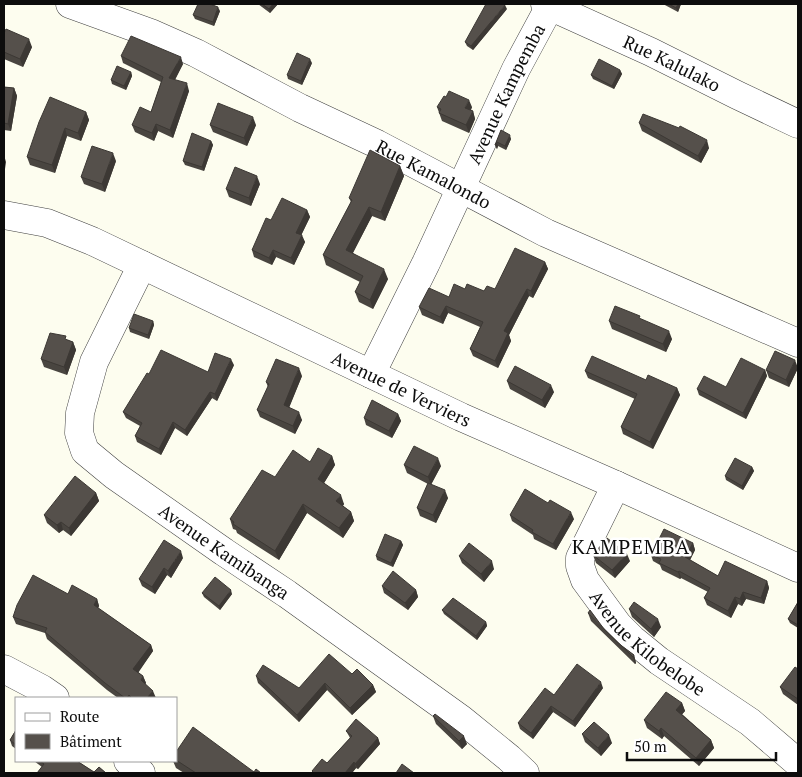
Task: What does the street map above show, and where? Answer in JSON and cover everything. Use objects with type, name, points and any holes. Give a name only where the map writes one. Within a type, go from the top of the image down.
[{"type":"street","name":"Rue Kamalondo","points":[[70,4],[153,34],[196,53],[300,108],[377,144],[546,233],[798,343]]},
{"type":"street","name":"Avenue Kampemba","points":[[370,374],[426,263],[516,69],[549,4]]},
{"type":"street","name":"Rue Kalulako","points":[[549,4],[798,124]]},
{"type":"street","name":"Avenue de Verviers","points":[[4,215],[47,223],[92,241],[461,418],[616,485],[798,568]]},
{"type":"street","name":"Avenue Kamibanga","points":[[142,265],[94,362],[80,413],[79,433],[85,451],[114,475],[287,594],[461,719],[525,773]]},
{"type":"street","name":"Avenue Kilobelobe","points":[[616,485],[580,558],[580,566],[585,580],[618,625],[632,639],[659,661],[750,722],[798,763]]},
{"type":"street","points":[[4,669],[54,697]]},
{"type":"street","points":[[129,762],[141,773]]},
{"type":"building","points":[[198,4],[210,4],[218,7],[213,22],[193,15]]},
{"type":"building","points":[[262,4],[273,4],[269,9]]},
{"type":"building","points":[[486,4],[505,5],[471,46],[465,42]]},
{"type":"building","points":[[669,4],[678,4],[676,8]]},
{"type":"building","points":[[6,29],[29,39],[20,59],[4,52],[4,33]]},
{"type":"building","points":[[131,36],[181,57],[169,78],[187,83],[170,130],[156,124],[152,133],[132,125],[140,107],[151,112],[163,77],[121,56]]},
{"type":"building","points":[[297,53],[310,59],[301,81],[287,75]]},
{"type":"building","points":[[599,59],[620,70],[612,86],[591,75]]},
{"type":"building","points":[[117,66],[131,72],[124,86],[111,80]]},
{"type":"building","points":[[4,87],[14,88],[8,124],[4,123]]},
{"type":"building","points":[[449,91],[469,100],[465,108],[473,111],[466,125],[439,113],[441,109],[437,107]]},
{"type":"building","points":[[50,97],[86,112],[78,133],[65,128],[52,165],[27,157]]},
{"type":"building","points":[[218,103],[253,117],[244,138],[210,125]]},
{"type":"building","points":[[643,114],[679,128],[680,126],[707,140],[698,156],[639,123]]},
{"type":"building","points":[[501,130],[510,135],[505,146],[497,142],[495,145]]},
{"type":"building","points":[[192,133],[211,141],[202,167],[183,161]]},
{"type":"building","points":[[92,146],[113,153],[102,184],[81,177]]},
{"type":"building","points":[[370,150],[400,166],[381,212],[369,207],[346,250],[384,269],[370,300],[355,292],[363,276],[323,255],[352,200],[349,198]]},
{"type":"building","points":[[235,167],[257,176],[249,198],[226,189]]},
{"type":"building","points":[[282,198],[307,210],[296,233],[302,235],[291,258],[273,250],[269,258],[252,250],[266,218],[271,220]]},
{"type":"building","points":[[515,248],[545,262],[531,291],[527,289],[504,331],[508,333],[495,361],[470,349],[483,322],[446,306],[440,317],[419,307],[429,288],[449,297],[454,284],[465,289],[467,284],[484,291],[487,286],[495,289]]},
{"type":"building","points":[[615,306],[669,331],[663,344],[609,321]]},
{"type":"building","points":[[134,314],[153,321],[148,335],[129,328]]},
{"type":"building","points":[[50,333],[66,336],[65,339],[73,342],[64,367],[41,359]]},
{"type":"building","points":[[161,350],[208,372],[215,353],[231,359],[215,394],[210,392],[185,430],[173,422],[159,449],[135,436],[142,423],[123,412],[147,373],[149,374]]},
{"type":"building","points":[[775,351],[795,360],[786,380],[766,370]]},
{"type":"building","points":[[592,356],[646,380],[648,375],[677,388],[650,442],[621,427],[637,394],[585,371]]},
{"type":"building","points":[[741,358],[765,370],[743,413],[697,389],[704,376],[726,387]]},
{"type":"building","points":[[276,359],[299,368],[284,405],[299,412],[293,426],[257,410],[269,384],[266,382]]},
{"type":"building","points":[[515,366],[551,385],[542,400],[507,381]]},
{"type":"building","points":[[372,400],[398,414],[389,431],[364,418]]},
{"type":"building","points":[[414,446],[438,458],[428,477],[404,465]]},
{"type":"building","points":[[318,448],[332,456],[318,479],[341,495],[336,501],[351,512],[339,528],[303,504],[275,551],[233,524],[234,522],[230,519],[262,470],[275,477],[293,450],[310,462]]},
{"type":"building","points":[[735,458],[752,467],[742,486],[725,476]]},
{"type":"building","points":[[75,476],[96,493],[69,528],[61,522],[57,525],[44,515]]},
{"type":"building","points":[[428,483],[445,490],[433,515],[417,508]]},
{"type":"building","points":[[525,489],[548,503],[550,500],[571,512],[553,544],[532,532],[533,530],[510,515]]},
{"type":"building","points":[[664,529],[693,543],[685,557],[718,576],[725,561],[767,581],[761,598],[743,592],[740,599],[735,597],[728,611],[704,598],[710,588],[679,571],[659,563],[661,559],[651,555]]},
{"type":"building","points":[[385,534],[401,541],[391,563],[376,556]]},
{"type":"building","points":[[607,538],[627,554],[612,570],[593,555]]},
{"type":"building","points":[[164,540],[181,551],[168,571],[164,568],[152,587],[139,579]]},
{"type":"building","points":[[469,543],[492,561],[481,574],[459,556]]},
{"type":"building","points":[[393,571],[416,590],[405,603],[382,586]]},
{"type":"building","points":[[33,575],[68,594],[72,585],[97,599],[94,605],[151,645],[133,669],[143,676],[141,680],[153,691],[148,697],[131,697],[129,695],[124,697],[45,632],[47,628],[13,617],[17,605]]},
{"type":"building","points":[[215,577],[231,590],[219,606],[202,593]]},
{"type":"building","points":[[453,598],[486,622],[476,636],[442,610]]},
{"type":"building","points":[[634,602],[658,619],[651,629],[629,609]]},
{"type":"building","points":[[798,602],[798,625],[788,619]]},
{"type":"building","points":[[590,610],[603,628],[588,613]]},
{"type":"building","points":[[621,645],[634,655],[633,657]]},
{"type":"building","points":[[329,654],[352,674],[357,669],[373,685],[350,708],[325,683],[297,715],[256,676],[263,665],[299,688]]},
{"type":"building","points":[[577,664],[601,682],[573,721],[551,706],[531,733],[518,723],[545,688],[554,695]]},
{"type":"building","points":[[795,667],[798,669],[798,699],[780,687]]},
{"type":"building","points":[[666,692],[682,703],[676,710],[711,740],[696,758],[661,728],[659,731],[644,720]]},
{"type":"building","points":[[435,714],[464,736],[459,741],[433,716]]},
{"type":"building","points":[[356,719],[378,738],[345,773],[314,773],[312,771],[322,759],[327,763],[352,736],[346,731]]},
{"type":"building","points":[[594,722],[609,735],[598,748],[582,734]]},
{"type":"building","points":[[193,727],[254,772],[256,769],[261,773],[196,773],[178,761],[178,749]]},
{"type":"building","points":[[15,732],[15,744],[10,740]]},
{"type":"building","points":[[41,762],[79,762],[94,772],[99,767],[106,773],[37,773],[44,764]]},
{"type":"building","points":[[402,764],[414,773],[396,773]]},
{"type":"district","name":"KAMPEMBA","points":[[631,546]]}]
